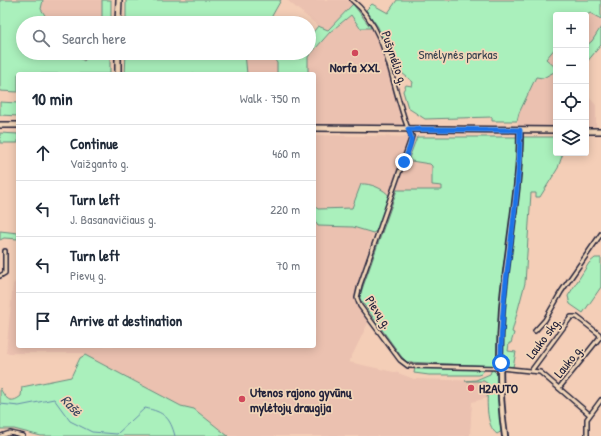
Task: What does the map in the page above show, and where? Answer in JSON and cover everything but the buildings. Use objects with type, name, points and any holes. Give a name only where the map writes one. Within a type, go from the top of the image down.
[{"type":"main road","points":[[118,16],[119,0]]},
{"type":"main road","points":[[118,60],[118,72]]},
{"type":"main road","points":[[0,125],[16,125]]},
{"type":"main road","points":[[316,128],[553,130]]},
{"type":"main road","points":[[505,436],[501,368],[502,308],[518,180],[520,130]]},
{"type":"main road","points":[[589,131],[601,131]]},
{"type":"street","name":"Pušynėlio g.","points":[[352,0],[358,5],[375,29],[385,51],[408,129]]},
{"type":"street","name":"Pievų g.","points":[[408,129],[412,136],[412,140],[357,298],[360,306],[400,360],[408,366],[501,368]]},
{"type":"street","points":[[535,331],[549,314],[561,292],[601,234]]},
{"type":"street","points":[[0,276],[5,273],[5,251]]},
{"type":"street","name":"Lauko skg.","points":[[531,371],[571,317]]},
{"type":"street","name":"Lauko g.","points":[[559,388],[600,337],[599,334],[577,317],[571,317]]},
{"type":"street","points":[[501,368],[531,371],[543,374],[589,414]]},
{"type":"street","points":[[588,436],[586,422],[589,414],[601,400]]},
{"type":"street","points":[[596,407],[601,410]]},
{"type":"street","points":[[1,436],[10,433],[23,436]]},
{"type":"shaded area","points":[[43,0],[102,0],[102,16],[45,16],[41,9]]},
{"type":"shaded area","points":[[287,0],[357,1],[328,30],[316,24],[316,16],[306,16]]},
{"type":"shaded area","points":[[589,14],[601,19],[601,27],[589,44]]},
{"type":"shaded area","points":[[351,15],[360,28],[371,28],[382,48],[402,119],[400,126],[316,126],[316,72],[308,72],[308,60],[316,60],[316,48],[330,32]]},
{"type":"shaded area","points":[[553,50],[553,66],[545,59]]},
{"type":"shaded area","points":[[246,60],[275,60],[277,63],[277,72],[247,72]]},
{"type":"shaded area","points":[[553,73],[553,128],[517,128],[519,113],[536,77],[543,78]]},
{"type":"shaded area","points":[[589,97],[596,105],[596,128],[589,128]]},
{"type":"shaded area","points":[[316,135],[417,137],[409,157],[430,164],[432,166],[432,185],[442,186],[442,190],[399,190],[394,196],[366,184],[361,184],[352,208],[318,209],[316,208]]},
{"type":"shaded area","points":[[316,222],[319,226],[353,227],[373,233],[355,297],[359,308],[369,321],[349,362],[398,373],[414,379],[484,381],[488,384],[487,398],[472,402],[470,436],[228,436],[194,409],[181,406],[85,355],[85,353],[6,353],[13,284],[16,282],[16,348],[316,348]]},
{"type":"green space","points":[[0,0],[43,0],[41,9],[45,16],[16,16],[16,60],[110,60],[110,72],[16,72],[16,92],[0,91]]},
{"type":"green space","points":[[102,0],[111,0],[111,16],[102,16]]},
{"type":"green space","points":[[126,0],[281,0],[272,16],[126,16]]},
{"type":"green space","name":"Smėlynės parkas","points":[[397,0],[601,0],[601,19],[589,14],[589,12],[553,12],[553,51],[546,59],[553,65],[553,73],[543,78],[536,77],[519,113],[517,121],[492,121],[492,117],[425,119],[408,108],[403,91],[406,85],[412,86],[413,82],[391,64],[378,27],[366,10],[372,4],[388,13]]},
{"type":"green space","points":[[353,4],[371,28],[360,28],[351,15],[330,32],[316,48],[316,28],[318,26],[328,30]]},
{"type":"green space","points":[[601,27],[601,45],[589,59],[589,44]]},
{"type":"green space","points":[[126,60],[246,60],[247,72],[125,72]]},
{"type":"green space","points":[[275,60],[308,60],[308,72],[277,72],[277,63]]},
{"type":"green space","points":[[0,102],[16,103],[16,116],[0,115]]},
{"type":"green space","points":[[0,133],[16,134],[16,143],[0,143]]},
{"type":"green space","points":[[417,137],[553,137],[553,156],[562,156],[558,168],[540,197],[536,197],[536,193],[531,193],[525,283],[512,332],[514,333],[511,343],[509,343],[508,351],[516,352],[513,367],[407,362],[359,298],[397,190],[442,190],[442,186],[432,185],[432,166],[430,164],[411,161],[409,158]]},
{"type":"green space","points":[[361,184],[369,184],[377,187],[385,191],[390,197],[378,230],[373,233],[353,227],[318,226],[316,223],[316,208],[318,209],[352,208]]},
{"type":"green space","points":[[0,231],[16,233],[16,239],[4,238],[0,240]]},
{"type":"green space","points":[[595,258],[601,258],[601,287],[583,313],[570,304],[568,296],[589,263]]},
{"type":"green space","points":[[85,355],[181,406],[194,409],[228,436],[41,436],[14,429],[0,429],[0,388],[8,399],[17,399],[21,396],[22,387],[71,377],[80,358]]},
{"type":"green space","points":[[415,367],[485,369],[478,375],[429,375],[414,373]]},
{"type":"green space","points":[[492,369],[498,375],[502,431],[497,434],[490,425],[487,403],[488,384],[484,381],[465,381],[476,380],[490,374]]},
{"type":"waterway","name":"Rašė","points":[[0,404],[19,406],[54,399],[70,421],[92,432],[117,434],[145,408],[157,411],[165,416],[171,424],[175,436]]},
{"type":"place","name":"Norfa XXL","points":[[355,53]]},
{"type":"place","name":"H2AUTO","points":[[471,388]]},
{"type":"place","name":"Utenos rajono gyvūnų mylėtojų draugija","points":[[242,399]]},
{"type":"route","points":[[404,162],[412,140],[412,136],[408,129],[520,130],[518,180],[502,308],[501,363]]}]
